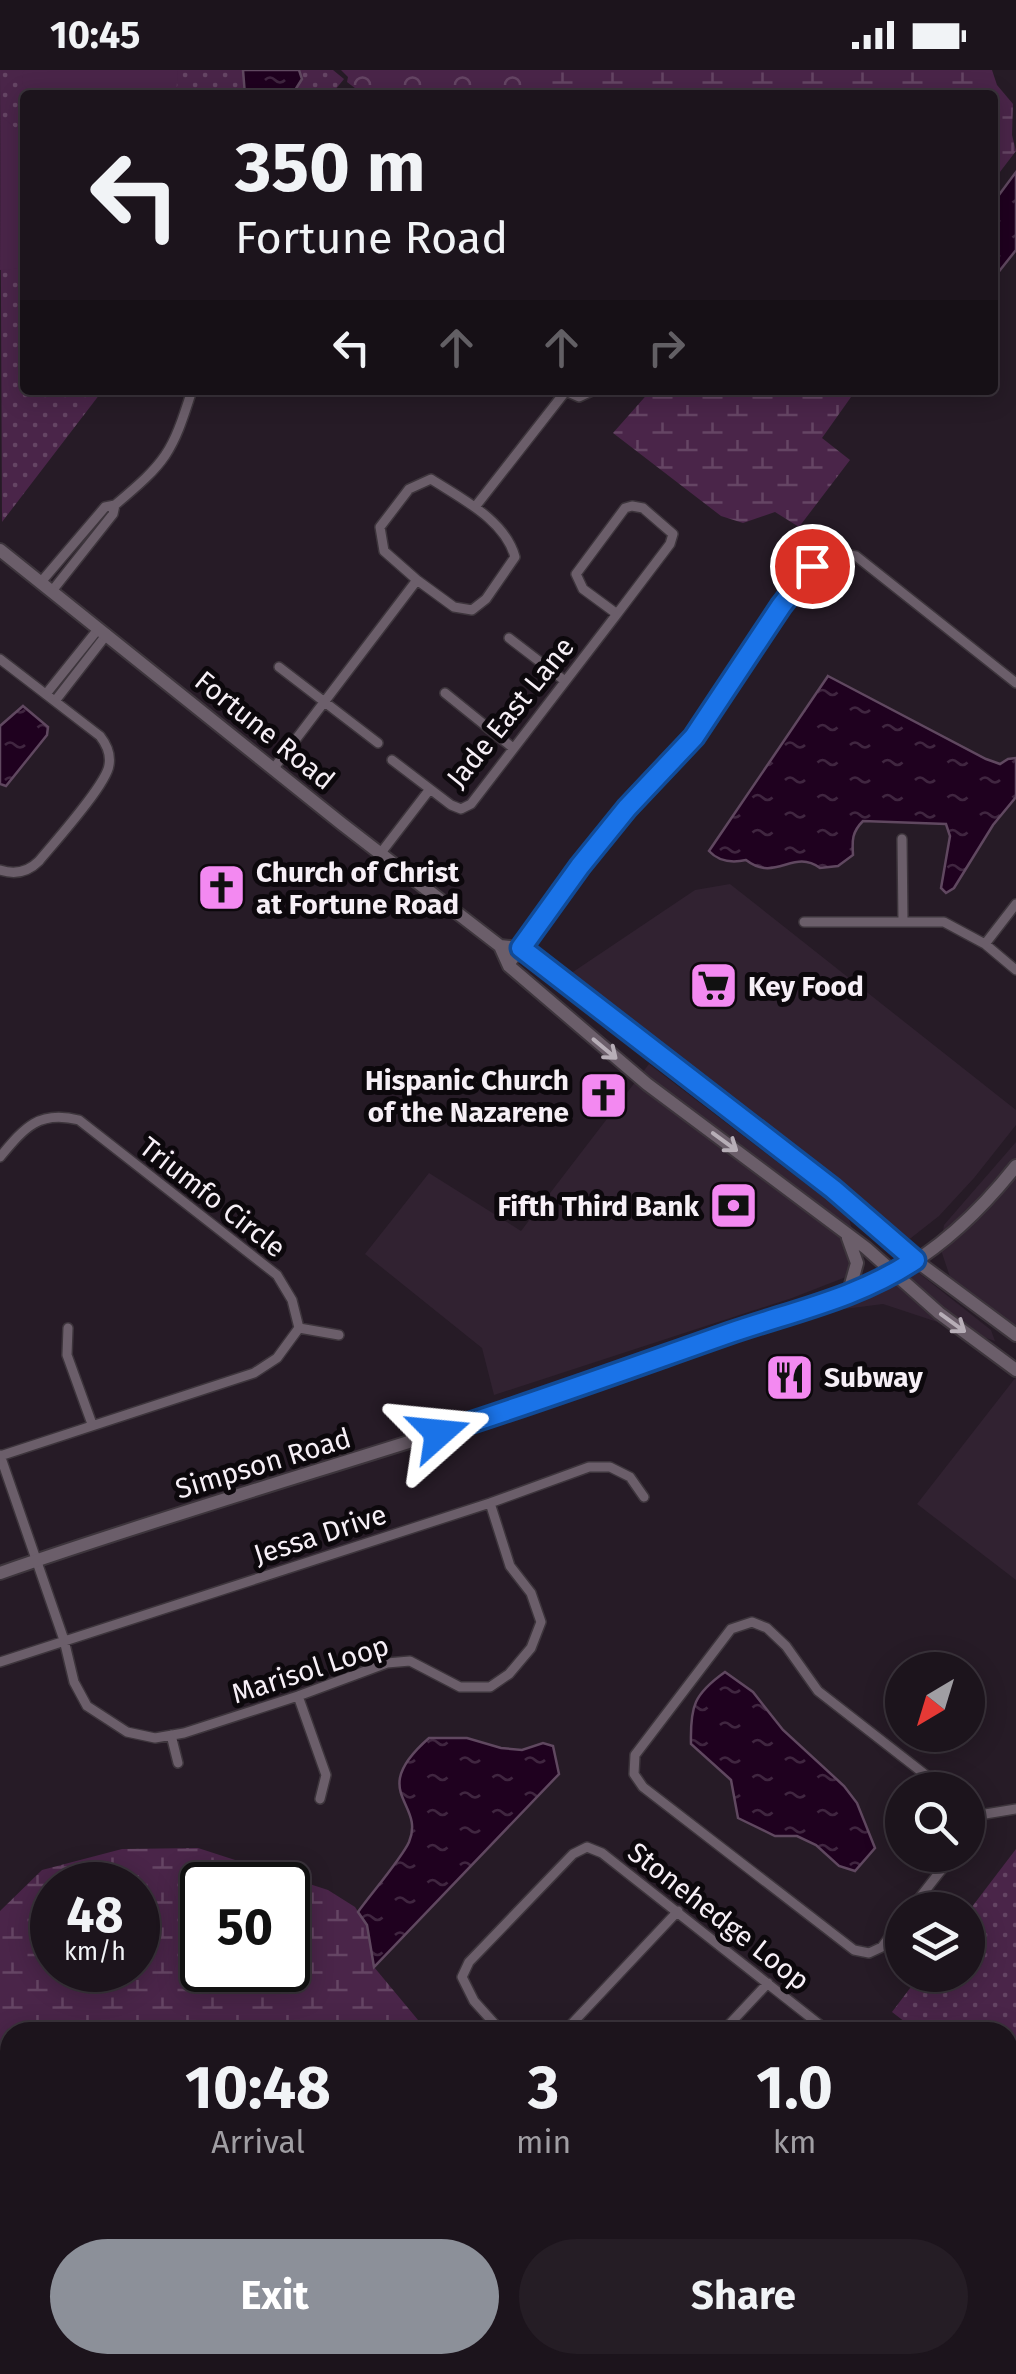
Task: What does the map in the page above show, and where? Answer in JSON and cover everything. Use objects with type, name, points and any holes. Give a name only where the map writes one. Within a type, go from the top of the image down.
[{"type":"street","points":[[47,586],[113,514],[115,505],[166,459],[190,395]]},
{"type":"street","points":[[475,508],[561,395]]},
{"type":"street","points":[[431,479],[475,508],[510,538],[515,557],[486,599],[472,610],[454,607],[417,580],[384,551],[380,527],[409,489],[431,479]]},
{"type":"street","name":"Jade East Lane","points":[[392,760],[451,806],[462,809],[471,804],[566,682],[670,544],[672,534],[668,528],[643,508],[625,508],[576,574],[583,589],[617,614]]},
{"type":"street","name":"Fortune Road","points":[[0,550],[500,946]]},
{"type":"street","points":[[508,966],[627,808],[694,737],[781,606],[828,552],[856,556],[1016,683]]},
{"type":"street","points":[[274,768],[417,580]]},
{"type":"street","points":[[50,697],[103,631]]},
{"type":"street","points":[[509,638],[566,682]]},
{"type":"street","points":[[0,659],[104,741],[109,753],[108,772],[34,867],[18,872],[0,870]]},
{"type":"street","points":[[278,667],[378,743]]},
{"type":"street","points":[[445,693],[514,748]]},
{"type":"street","name":"Jade East Lane","points":[[380,854],[430,789]]},
{"type":"street","points":[[902,839],[903,921]]},
{"type":"street","points":[[985,944],[1016,904]]},
{"type":"street","points":[[804,922],[944,922],[985,944],[1016,970]]},
{"type":"street","points":[[1016,1335],[915,1260],[833,1189],[521,948],[500,946],[508,966],[647,1084],[866,1248],[892,1275],[1016,1370]]},
{"type":"street","name":"Triumfo Circle","points":[[0,1157],[32,1122],[57,1114],[79,1120],[277,1276],[292,1300],[299,1328]]},
{"type":"street","name":"Simpson Road","points":[[0,1574],[563,1393],[848,1295],[915,1260],[969,1218],[1016,1166]]},
{"type":"street","points":[[844,1232],[857,1263],[848,1295]]},
{"type":"street","points":[[68,1328],[67,1355],[92,1424]]},
{"type":"street","points":[[0,1456],[254,1372],[277,1358],[299,1328],[339,1335]]},
{"type":"street","name":"Marisol Loop","points":[[0,1456],[64,1640],[74,1682],[87,1706],[128,1732],[155,1738],[298,1696],[387,1663],[410,1661],[460,1688],[490,1687],[510,1674],[531,1648],[541,1622],[531,1593],[510,1566],[490,1503]]},
{"type":"street","name":"Jessa Drive","points":[[0,1662],[490,1503],[589,1466],[610,1466],[630,1477],[644,1497]]},
{"type":"street","points":[[885,1943],[869,1953],[854,1950],[643,1787],[634,1774],[635,1755],[732,1629],[752,1622],[767,1628],[786,1646],[818,1691],[922,1772]]},
{"type":"street","points":[[298,1696],[326,1775],[320,1798]]},
{"type":"street","points":[[170,1735],[178,1763]]},
{"type":"street","points":[[985,1811],[1016,1809]]},
{"type":"street","name":"Stonehedge Loop","points":[[493,2022],[474,2001],[462,1977],[469,1962],[573,1854],[587,1847],[602,1853],[817,2022]]},
{"type":"street","points":[[924,1892],[940,1872]]},
{"type":"street","points":[[573,2022],[678,1911]]},
{"type":"street","points":[[731,2022],[768,1983]]},
{"type":"shaded area","points":[[730,884],[1016,1110],[1016,1125],[974,1178],[939,1216],[902,1245],[561,980],[695,890]]},
{"type":"shaded area","points":[[649,1064],[848,1216],[855,1238],[852,1268],[846,1277],[792,1298],[494,1395],[482,1348],[365,1254],[429,1173],[521,1231]]},
{"type":"shaded area","points":[[1016,1142],[1016,1336],[953,1286],[940,1247],[944,1225]]},
{"type":"shaded area","points":[[901,1259],[991,1330],[995,1341],[883,1304],[759,1320],[848,1287]]},
{"type":"shaded area","points":[[1016,1377],[1016,1580],[917,1504]]},
{"type":"green space","points":[[0,70],[333,70],[344,79],[335,90],[20,90],[20,395],[99,395],[2,522]]},
{"type":"green space","points":[[178,70],[176,90],[30,90],[23,85],[22,73]]},
{"type":"green space","points":[[341,70],[538,70],[538,90],[357,90],[347,82],[348,77]]},
{"type":"green space","points":[[538,70],[992,70],[997,85],[1013,104],[1016,151],[998,174],[998,90],[538,90]]},
{"type":"green space","points":[[1,116],[20,132],[20,268],[0,270]]},
{"type":"green space","points":[[647,395],[852,395],[822,438],[850,460],[799,527],[775,512],[743,523],[721,516],[613,433]]},
{"type":"green space","points":[[198,1848],[241,1862],[180,1862],[180,1992],[310,1992],[310,1884],[355,1907],[367,1925],[374,1967],[420,2022],[0,2022],[0,1911],[30,1882],[30,1992],[160,1992],[160,1862],[72,1862],[122,1849]]},
{"type":"green space","points":[[1016,1849],[1016,2022],[905,2022],[892,2012],[907,1992],[985,1992],[983,1892]]},
{"type":"water","points":[[243,70],[299,70],[302,79],[295,90],[245,90]]},
{"type":"water","points":[[1016,172],[1016,250],[998,273],[998,196]]},
{"type":"water","points":[[828,676],[986,759],[1000,764],[1016,758],[1016,797],[993,825],[954,888],[946,893],[941,888],[950,836],[946,824],[863,821],[854,836],[853,855],[838,866],[820,868],[801,862],[766,868],[746,860],[721,859],[709,851]]},
{"type":"water","points":[[23,706],[48,727],[47,735],[6,786],[0,784],[0,726]]},
{"type":"water","points":[[725,1672],[753,1692],[783,1730],[857,1803],[875,1848],[855,1871],[839,1866],[816,1845],[797,1836],[775,1836],[738,1818],[731,1780],[691,1744],[696,1702],[706,1687]]},
{"type":"water","points":[[429,1738],[467,1738],[522,1750],[543,1743],[553,1746],[559,1774],[374,1967],[367,1925],[358,1912],[409,1842],[412,1828],[399,1785],[411,1757]]},
{"type":"place","name":"Church of Christ at Fortune Road","points":[[221,888]]},
{"type":"place","name":"Key Food","points":[[713,986]]},
{"type":"place","name":"Hispanic Church of the Nazarene","points":[[604,1096]]},
{"type":"place","name":"Fifth Third Bank","points":[[734,1206]]},
{"type":"place","name":"Subway","points":[[789,1377]]},
{"type":"route","points":[[439,1433],[731,1333],[831,1303],[915,1260],[833,1189],[521,948],[627,808],[694,737],[812,566]]}]
